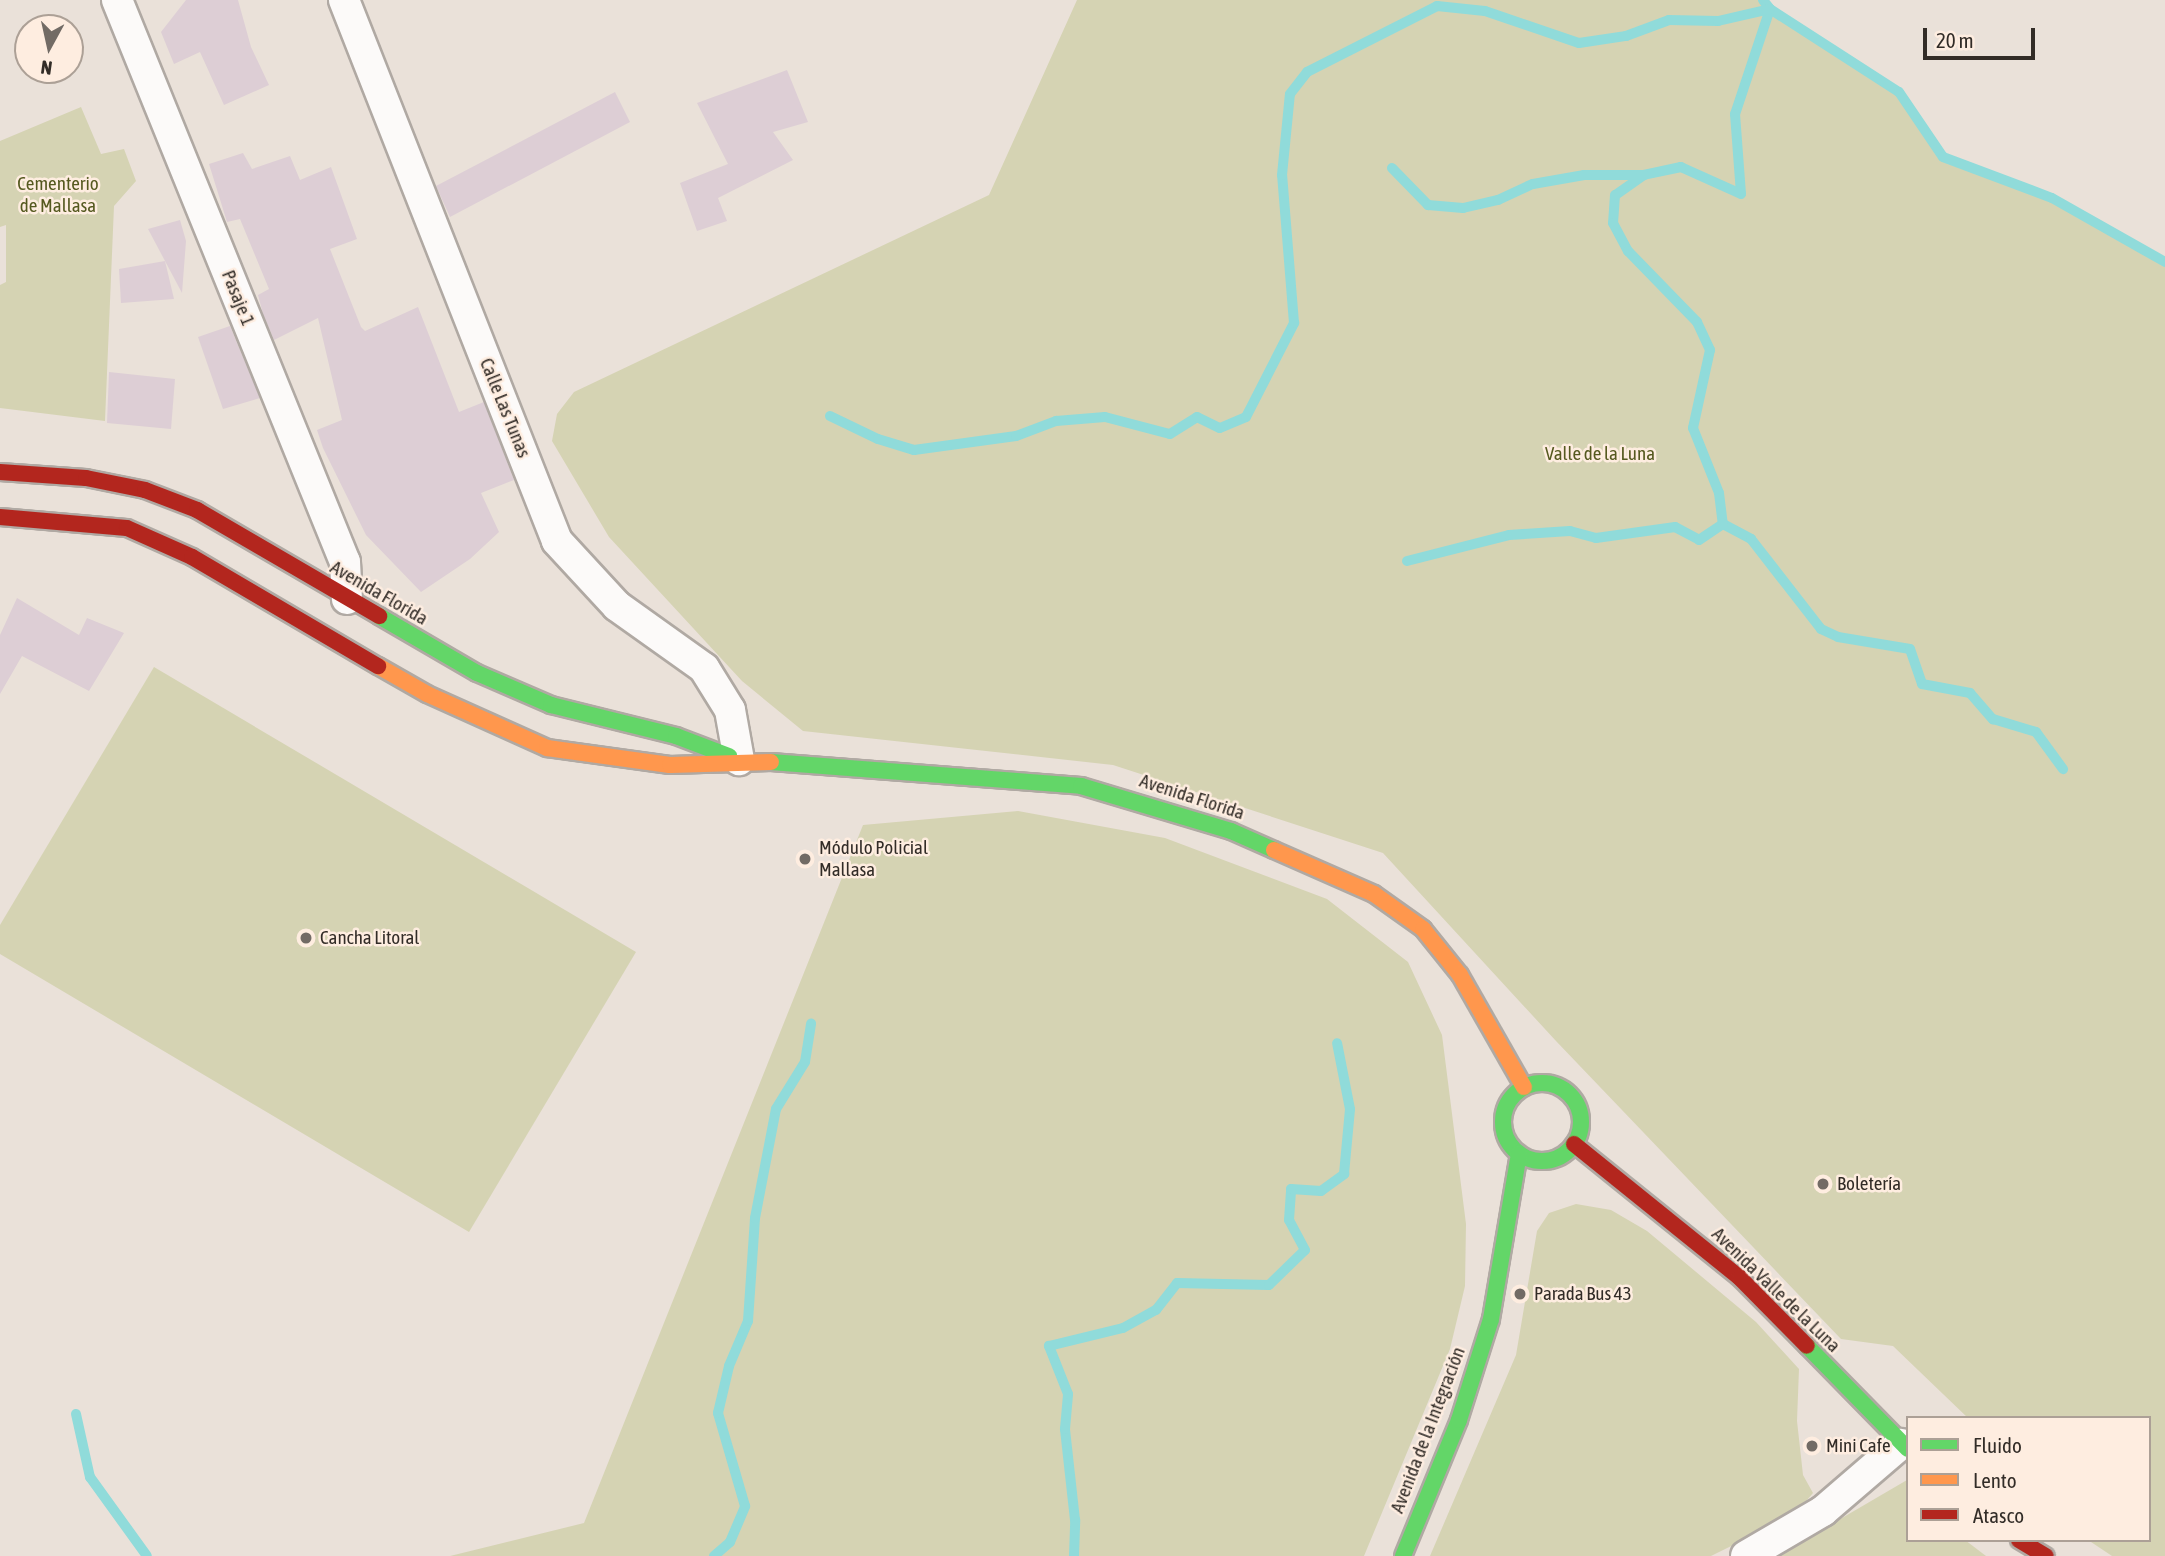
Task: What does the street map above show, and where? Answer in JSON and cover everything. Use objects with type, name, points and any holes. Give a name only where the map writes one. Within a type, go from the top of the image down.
[{"type":"main road","name":"Avenida Florida","points":[[0,472],[86,478],[145,490],[197,510],[477,673],[551,705],[676,736],[739,760]]},
{"type":"main road","name":"Avenida Florida","points":[[0,517],[127,528],[192,558],[427,694],[547,748],[610,760],[670,765],[739,760],[1082,786],[1231,831],[1318,866],[1374,894],[1423,929],[1460,975],[1524,1087]]},
{"type":"main road","points":[[325,635],[347,599]]},
{"type":"main road","points":[[1551,1084],[1573,1098],[1581,1122],[1574,1144],[1565,1153],[1543,1160],[1519,1153],[1510,1144],[1503,1118],[1514,1094],[1524,1087],[1551,1084]]},
{"type":"main road","name":"Avenida Valle de la Luna","points":[[1574,1144],[1740,1278],[1904,1446]]},
{"type":"main road","name":"Avenida de la Integración","points":[[1403,1556],[1459,1420],[1491,1319],[1519,1153]]},
{"type":"main road","points":[[2023,1542],[2046,1556]]},
{"type":"street","name":"Pasaje 1","points":[[117,0],[345,562],[347,599]]},
{"type":"street","name":"Calle Las Tunas","points":[[344,0],[557,541],[617,607],[704,668],[730,710],[739,760]]},
{"type":"street","points":[[1746,1556],[1823,1511],[1904,1446]]},
{"type":"green space","name":"Valle de la Luna","points":[[1077,0],[1763,0],[1771,9],[1899,92],[1943,158],[2052,198],[2165,262],[2165,1556],[2112,1556],[2091,1542],[2151,1542],[2151,1416],[1966,1416],[1893,1346],[1841,1339],[1556,1041],[1383,853],[1113,765],[803,731],[742,681],[609,537],[552,441],[557,414],[574,392],[989,195]]},
{"type":"green space","name":"Cementerio de Mallasa","points":[[81,107],[101,154],[124,149],[136,181],[114,206],[105,421],[0,408],[0,285],[6,282],[6,225],[0,227],[0,141]]},
{"type":"green space","name":"Cancha Litoral","points":[[154,667],[636,952],[469,1232],[0,954],[0,925]]},
{"type":"green space","points":[[1018,811],[1165,838],[1327,899],[1408,962],[1442,1035],[1466,1224],[1465,1286],[1450,1349],[1364,1556],[450,1556],[584,1523],[863,825]]},
{"type":"green space","points":[[1576,1204],[1611,1210],[1647,1231],[1756,1322],[1799,1369],[1797,1421],[1803,1475],[1813,1493],[1794,1515],[1711,1556],[1430,1556],[1516,1355],[1537,1231],[1549,1213]]},
{"type":"green space","points":[[1906,1481],[1906,1542],[1968,1542],[1986,1556],[1777,1556]]},
{"type":"building","points":[[186,0],[238,0],[251,47],[269,85],[224,105],[200,52],[174,64],[161,32]]},
{"type":"building","points":[[787,70],[808,122],[773,132],[793,160],[718,198],[727,221],[697,231],[680,183],[728,164],[697,103]]},
{"type":"building","points":[[615,92],[630,122],[450,217],[436,186]]},
{"type":"building","points":[[243,153],[252,169],[290,156],[300,180],[331,167],[357,239],[330,249],[361,327],[365,331],[418,307],[459,412],[484,402],[514,480],[481,493],[499,532],[470,559],[421,592],[366,535],[323,448],[317,430],[342,420],[318,318],[274,340],[263,314],[258,295],[269,289],[240,219],[227,222],[209,164]]},
{"type":"building","points":[[180,220],[186,241],[182,293],[148,229]]},
{"type":"building","points":[[165,261],[174,299],[121,303],[119,269]]},
{"type":"building","points":[[230,326],[260,398],[223,409],[198,337]]},
{"type":"building","points":[[109,372],[175,379],[171,429],[107,423]]},
{"type":"building","points":[[17,598],[79,635],[87,618],[124,633],[89,691],[22,656],[0,694],[0,635]]},
{"type":"waterway","points":[[1763,0],[1770,9],[1899,92],[1943,157],[2052,198],[2165,262]]},
{"type":"waterway","points":[[830,416],[878,439],[914,450],[1016,436],[1056,421],[1105,417],[1170,434],[1197,417],[1220,428],[1246,417],[1294,323],[1282,175],[1290,94],[1307,72],[1437,6],[1485,11],[1579,43],[1626,36],[1669,20],[1718,21],[1770,9]]},
{"type":"waterway","points":[[1770,9],[1735,114],[1741,194],[1681,167],[1644,175],[1615,195],[1613,223],[1628,251],[1697,322],[1710,350],[1693,428],[1719,493],[1723,524],[1751,539],[1821,629],[1838,637],[1910,649],[1922,684],[1970,693],[1993,719],[2036,732],[2063,769]]},
{"type":"waterway","points":[[1392,168],[1428,205],[1463,208],[1498,200],[1533,184],[1584,175],[1644,175]]},
{"type":"waterway","points":[[1407,561],[1509,535],[1570,531],[1596,538],[1675,527],[1699,540],[1723,524]]},
{"type":"waterway","points":[[714,1556],[730,1542],[745,1506],[718,1413],[729,1366],[748,1321],[755,1218],[776,1109],[805,1062],[811,1023]]},
{"type":"waterway","points":[[1074,1556],[1075,1520],[1065,1429],[1068,1394],[1049,1346],[1123,1328],[1156,1310],[1177,1283],[1269,1285],[1305,1250],[1289,1220],[1291,1189],[1321,1191],[1344,1174],[1350,1109],[1337,1043]]},
{"type":"waterway","points":[[76,1414],[90,1477],[147,1556]]},
{"type":"traffic: fast","points":[[379,616],[477,673],[551,705],[676,736],[729,756]]},
{"type":"traffic: fast","points":[[771,762],[1081,786],[1231,831],[1274,850]]},
{"type":"traffic: fast","points":[[1542,1083],[1557,1086],[1569,1095],[1578,1107],[1581,1122],[1578,1137],[1569,1149],[1557,1158],[1542,1161],[1527,1158],[1515,1149],[1506,1137],[1503,1122],[1506,1107],[1515,1095],[1527,1086],[1542,1083]]},
{"type":"traffic: fast","points":[[1403,1556],[1459,1420],[1491,1319],[1519,1153]]},
{"type":"traffic: fast","points":[[1807,1346],[1906,1447]]},
{"type":"traffic: slow","points":[[378,666],[427,694],[547,748],[670,765],[771,762]]},
{"type":"traffic: slow","points":[[1274,850],[1374,894],[1423,929],[1460,975],[1524,1087]]},
{"type":"traffic: jam","points":[[0,472],[86,478],[145,490],[197,510],[379,616]]},
{"type":"traffic: jam","points":[[0,517],[127,528],[192,557],[378,666]]},
{"type":"traffic: jam","points":[[1574,1144],[1740,1278],[1807,1346]]},
{"type":"traffic: jam","points":[[2022,1542],[2046,1556]]},
{"type":"place","name":"Módulo Policial Mallasa","points":[[805,859]]},
{"type":"place","name":"Cancha Litoral","points":[[306,938]]},
{"type":"place","name":"Boletería","points":[[1823,1184]]},
{"type":"place","name":"Parada Bus 43","points":[[1520,1294]]},
{"type":"place","name":"Mini Cafe","points":[[1812,1446]]}]
